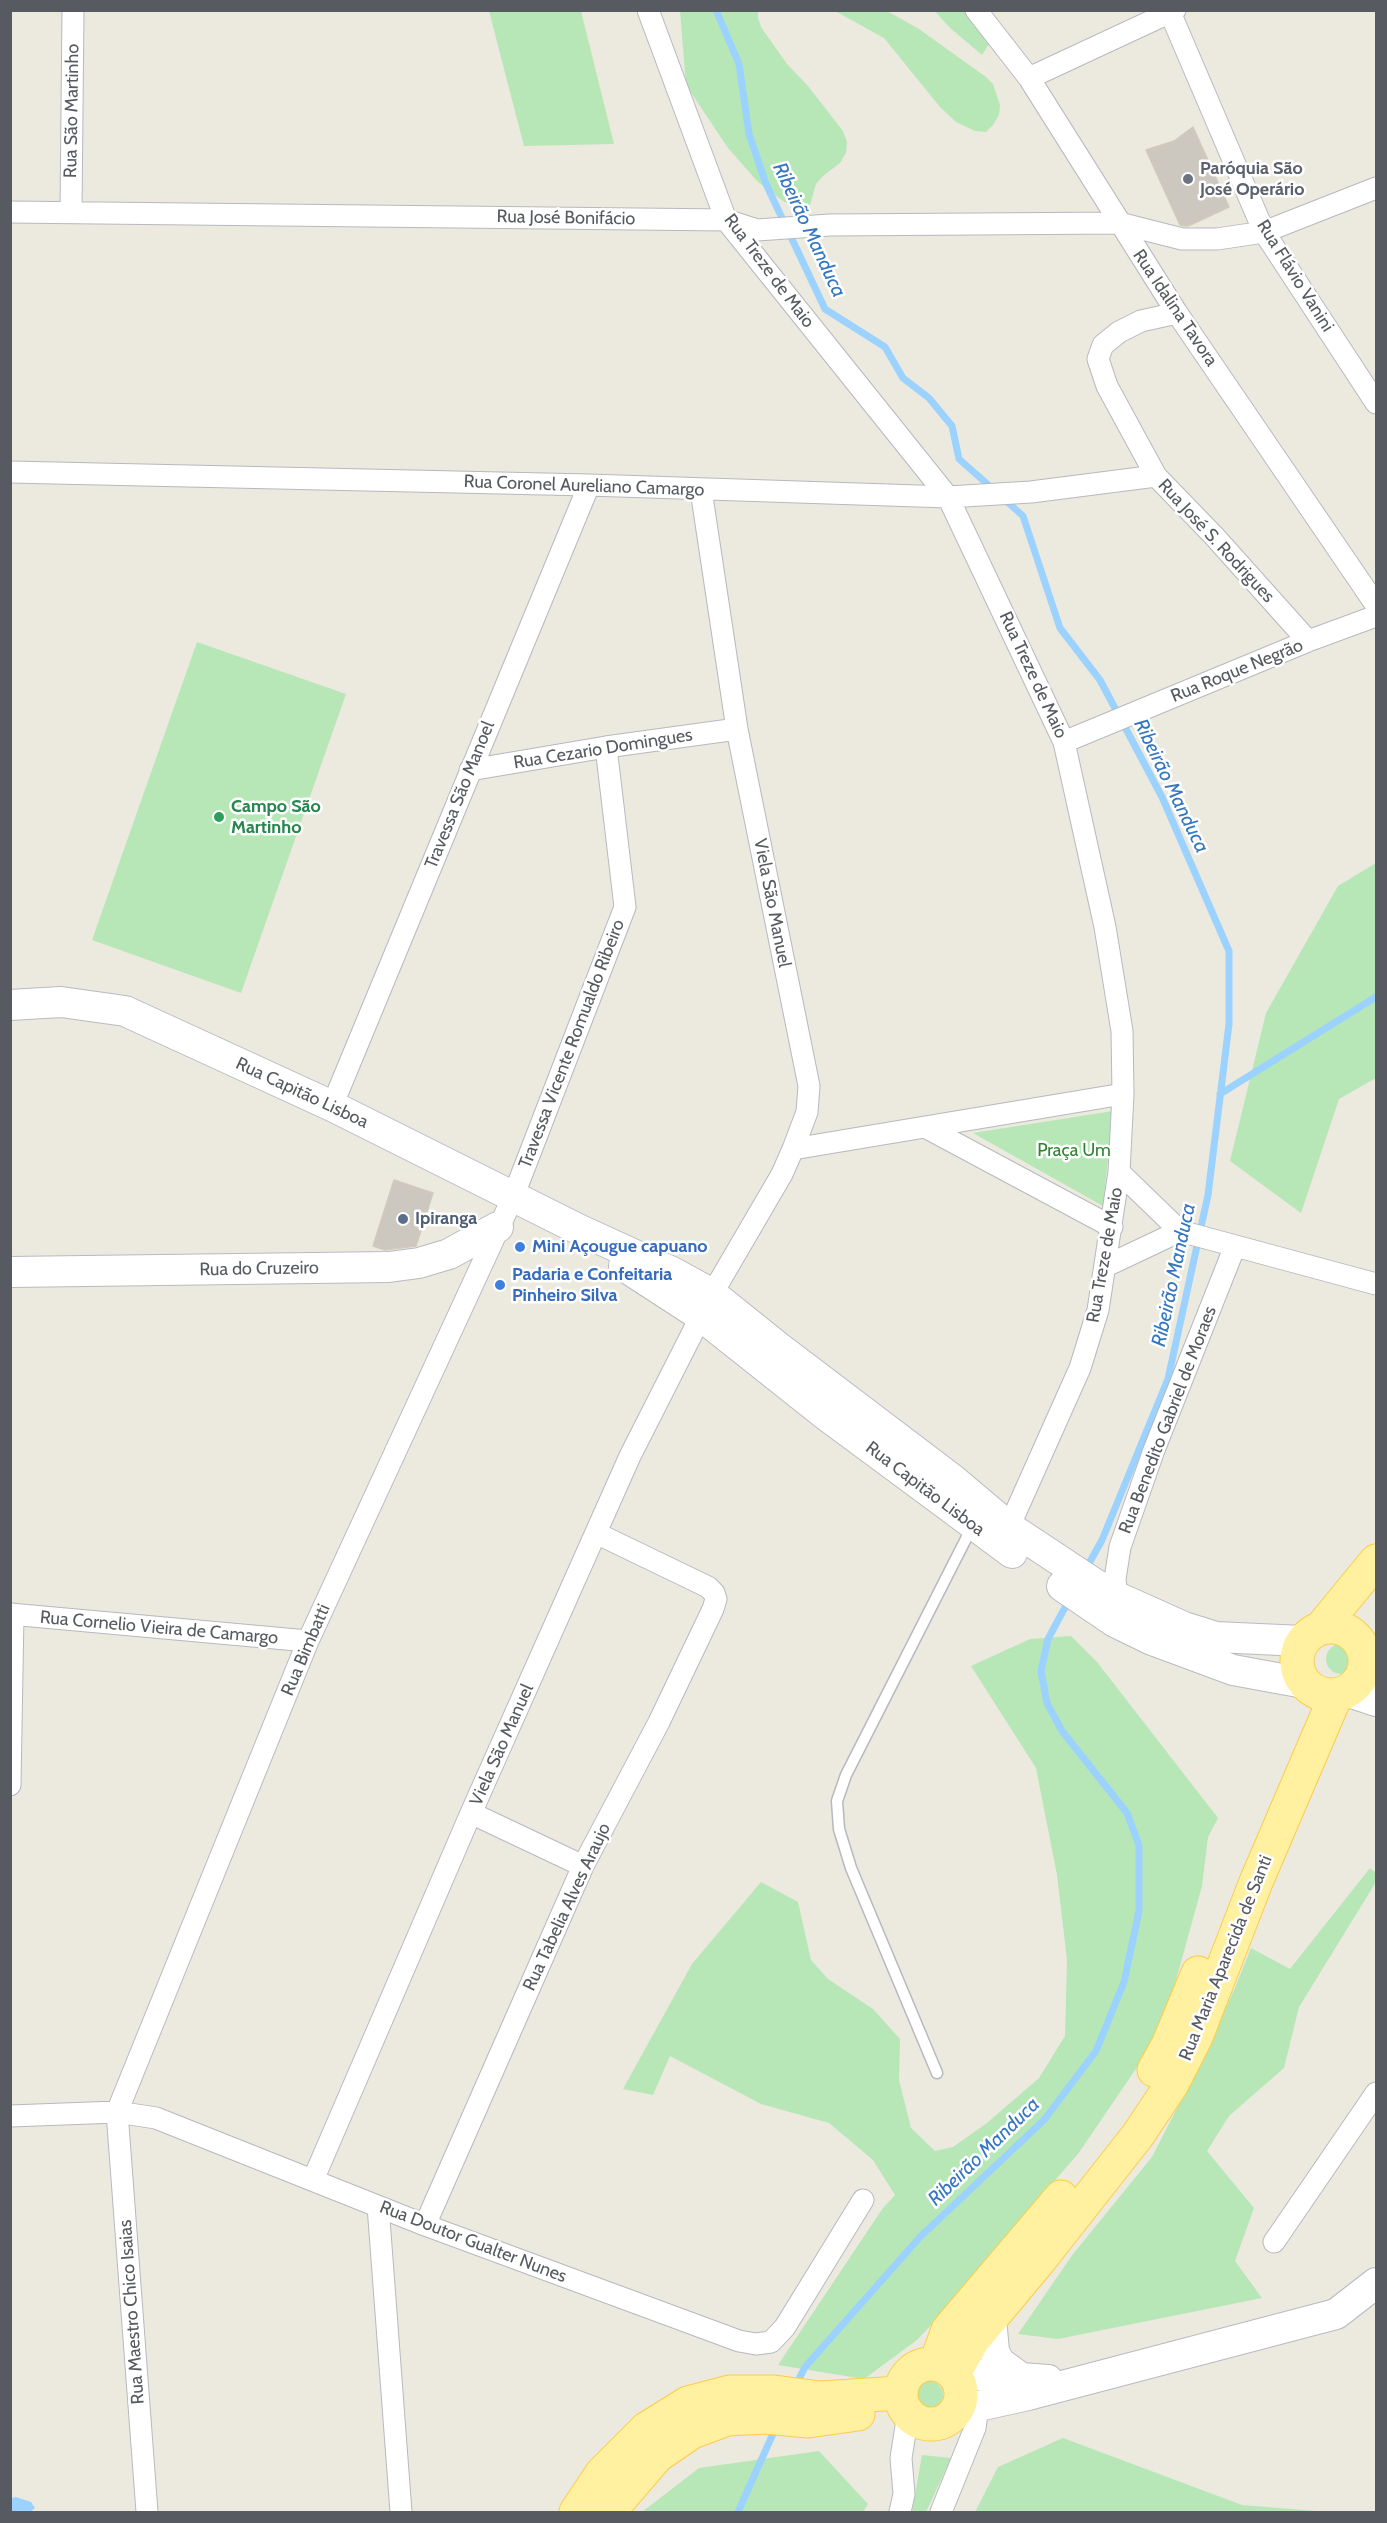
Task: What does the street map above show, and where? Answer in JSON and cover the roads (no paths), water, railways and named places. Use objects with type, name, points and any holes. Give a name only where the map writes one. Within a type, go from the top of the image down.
[{"type":"main road","points":[[1312,1634],[1343,1628],[1373,1647],[1362,1675],[1335,1692],[1298,1674],[1296,1662],[1298,1651],[1312,1634],[1377,1561]]},
{"type":"main road","name":"Rua Maria Aparecida de Santi","points":[[945,2368],[973,2340],[1039,2261],[1138,2135],[1173,2084],[1196,2037],[1256,1882],[1335,1692]]},
{"type":"main road","name":"Rua Maria Aparecida de Santi","points":[[967,2408],[961,2392],[945,2368],[948,2330],[1022,2246],[1109,2137],[1143,2090],[1168,2045],[1335,1692]]},
{"type":"main road","points":[[945,2368],[923,2364],[912,2370],[904,2380],[904,2405],[919,2422],[932,2424],[946,2420],[967,2408]]},
{"type":"main road","points":[[576,2512],[602,2473],[646,2429],[688,2403],[730,2392],[770,2404],[814,2409],[904,2405]]},
{"type":"main road","points":[[609,2512],[657,2456],[692,2432],[770,2404]]},
{"type":"street","name":"Rua São Martinho","points":[[71,212],[74,10]]},
{"type":"street","name":"Rua Treze de Maio","points":[[648,10],[726,220],[948,497],[1064,742],[1106,927],[1122,1031],[1123,1094],[1119,1172],[1098,1310],[1080,1368],[1009,1527]]},
{"type":"street","name":"Rua Idalina Tavora","points":[[976,10],[1029,78],[1177,313],[1377,605]]},
{"type":"street","points":[[1029,78],[1171,11]]},
{"type":"street","name":"Rua Flávio Vanini","points":[[1171,11],[1264,232],[1377,403]]},
{"type":"street","name":"Rua José Bonifácio","points":[[10,212],[726,220],[757,230],[830,225],[1119,223],[1182,239],[1217,239],[1264,232],[1377,188]]},
{"type":"street","name":"Rua José S. Rodrigues","points":[[1177,313],[1141,321],[1119,332],[1103,345],[1098,359],[1107,386],[1156,476],[1215,537],[1308,641]]},
{"type":"street","name":"Rua Coronel Aureliano Camargo","points":[[10,472],[589,485],[948,497],[1031,492],[1156,476]]},
{"type":"street","name":"Travessa São Manoel","points":[[332,1106],[589,485]]},
{"type":"street","name":"Viela São Manuel","points":[[314,2180],[471,1814],[630,1456],[707,1305],[782,1174],[807,1112],[808,1086],[737,729],[701,490]]},
{"type":"street","name":"Rua Roque Negrão","points":[[1064,742],[1308,641],[1377,616]]},
{"type":"street","name":"Rua Cezario Domingues","points":[[470,770],[606,747],[737,729]]},
{"type":"street","name":"Travessa Vicente Romualdo Ribeiro","points":[[513,1197],[625,907],[606,747]]},
{"type":"street","name":"Rua Capitão Lisboa","points":[[10,1005],[61,1002],[125,1011],[332,1106],[580,1230],[611,1257],[707,1305],[787,1355],[952,1479],[1009,1527],[1049,1566]]},
{"type":"street","points":[[793,1149],[1123,1094]]},
{"type":"street","points":[[927,1128],[1112,1227]]},
{"type":"street","points":[[1119,1172],[1183,1232],[1377,1284]]},
{"type":"street","name":"Rua Bimbatti","points":[[117,2112],[308,1641],[513,1197]]},
{"type":"street","name":"Rua do Cruzeiro","points":[[10,1272],[389,1267],[419,1263],[448,1254],[498,1227]]},
{"type":"street","points":[[1106,1266],[1183,1232]]},
{"type":"street","name":"Rua Benedito Gabriel de Moraes","points":[[1099,1594],[1116,1579],[1120,1547],[1154,1450],[1235,1246]]},
{"type":"street","name":"Rua Capitão Lisboa","points":[[707,1305],[827,1416],[973,1525],[1099,1594],[1185,1627],[1216,1636],[1312,1634]]},
{"type":"street","name":"Rua Tabelia Alves Araujo","points":[[425,2225],[583,1866],[659,1722],[716,1599],[708,1587],[596,1533]]},
{"type":"street","name":"Rua Capitão Lisboa","points":[[1099,1594],[1115,1622],[1152,1640],[1233,1670],[1335,1692]]},
{"type":"street","points":[[10,1785],[12,1614]]},
{"type":"street","name":"Rua Cornelio Vieira de Camargo","points":[[12,1614],[308,1641]]},
{"type":"street","points":[[471,1814],[583,1866]]},
{"type":"street","points":[[1274,2242],[1377,2093]]},
{"type":"street","name":"Rua Doutor Gualter Nunes","points":[[10,2116],[117,2112],[156,2118],[425,2225],[739,2341],[756,2344],[771,2342],[785,2327],[863,2200]]},
{"type":"street","name":"Rua Maestro Chico Isaias","points":[[117,2112],[147,2512]]},
{"type":"street","points":[[378,2206],[401,2512]]},
{"type":"street","points":[[941,2512],[975,2428],[967,2408],[1028,2396],[1336,2314],[1377,2283]]},
{"type":"street","points":[[991,2319],[994,2351],[999,2362],[1021,2379]]},
{"type":"street","points":[[945,2368],[1021,2379],[1078,2381]]},
{"type":"street","points":[[900,2512],[904,2494],[901,2458],[904,2405]]},
{"type":"lane","points":[[937,2073],[851,1868],[839,1829],[837,1801],[846,1775],[973,1525]]},
{"type":"water","points":[[16,2497],[31,2502],[35,2508],[30,2512],[11,2512],[11,2498]]},
{"type":"waterway","name":"Ribeirão Manduca","points":[[716,10],[739,64],[749,134],[766,184],[825,309],[885,347],[903,378],[929,398],[952,426],[959,459],[994,490]]},
{"type":"waterway","name":"Ribeirão Manduca","points":[[1004,499],[1023,516],[1060,628],[1100,680],[1162,797],[1229,951],[1229,1024],[1208,1195],[1168,1379],[1102,1540],[1086,1569]]},
{"type":"waterway","points":[[1220,1094],[1376,997]]},
{"type":"waterway","name":"Ribeirão Manduca","points":[[795,2387],[805,2367],[921,2236],[1044,2120],[1096,2051],[1124,1982],[1139,1911],[1139,1845],[1127,1813],[1062,1731],[1047,1703],[1041,1671],[1048,1639],[1069,1600]]},
{"type":"waterway","name":"Ribeirão Manduca","points":[[738,2512],[776,2427]]},
{"type":"place","name":"Paróquia São José Operário","points":[[1188,179]]},
{"type":"place","name":"Campo São Martinho","points":[[219,817]]},
{"type":"place","name":"Ipiranga","points":[[403,1219]]},
{"type":"place","name":"Mini Açougue capuano","points":[[520,1247]]},
{"type":"place","name":"Padaria e Confeitaria Pinheiro Silva","points":[[500,1285]]},
{"type":"park label","name":"Praça Um","points":[[1074,1151]]}]
